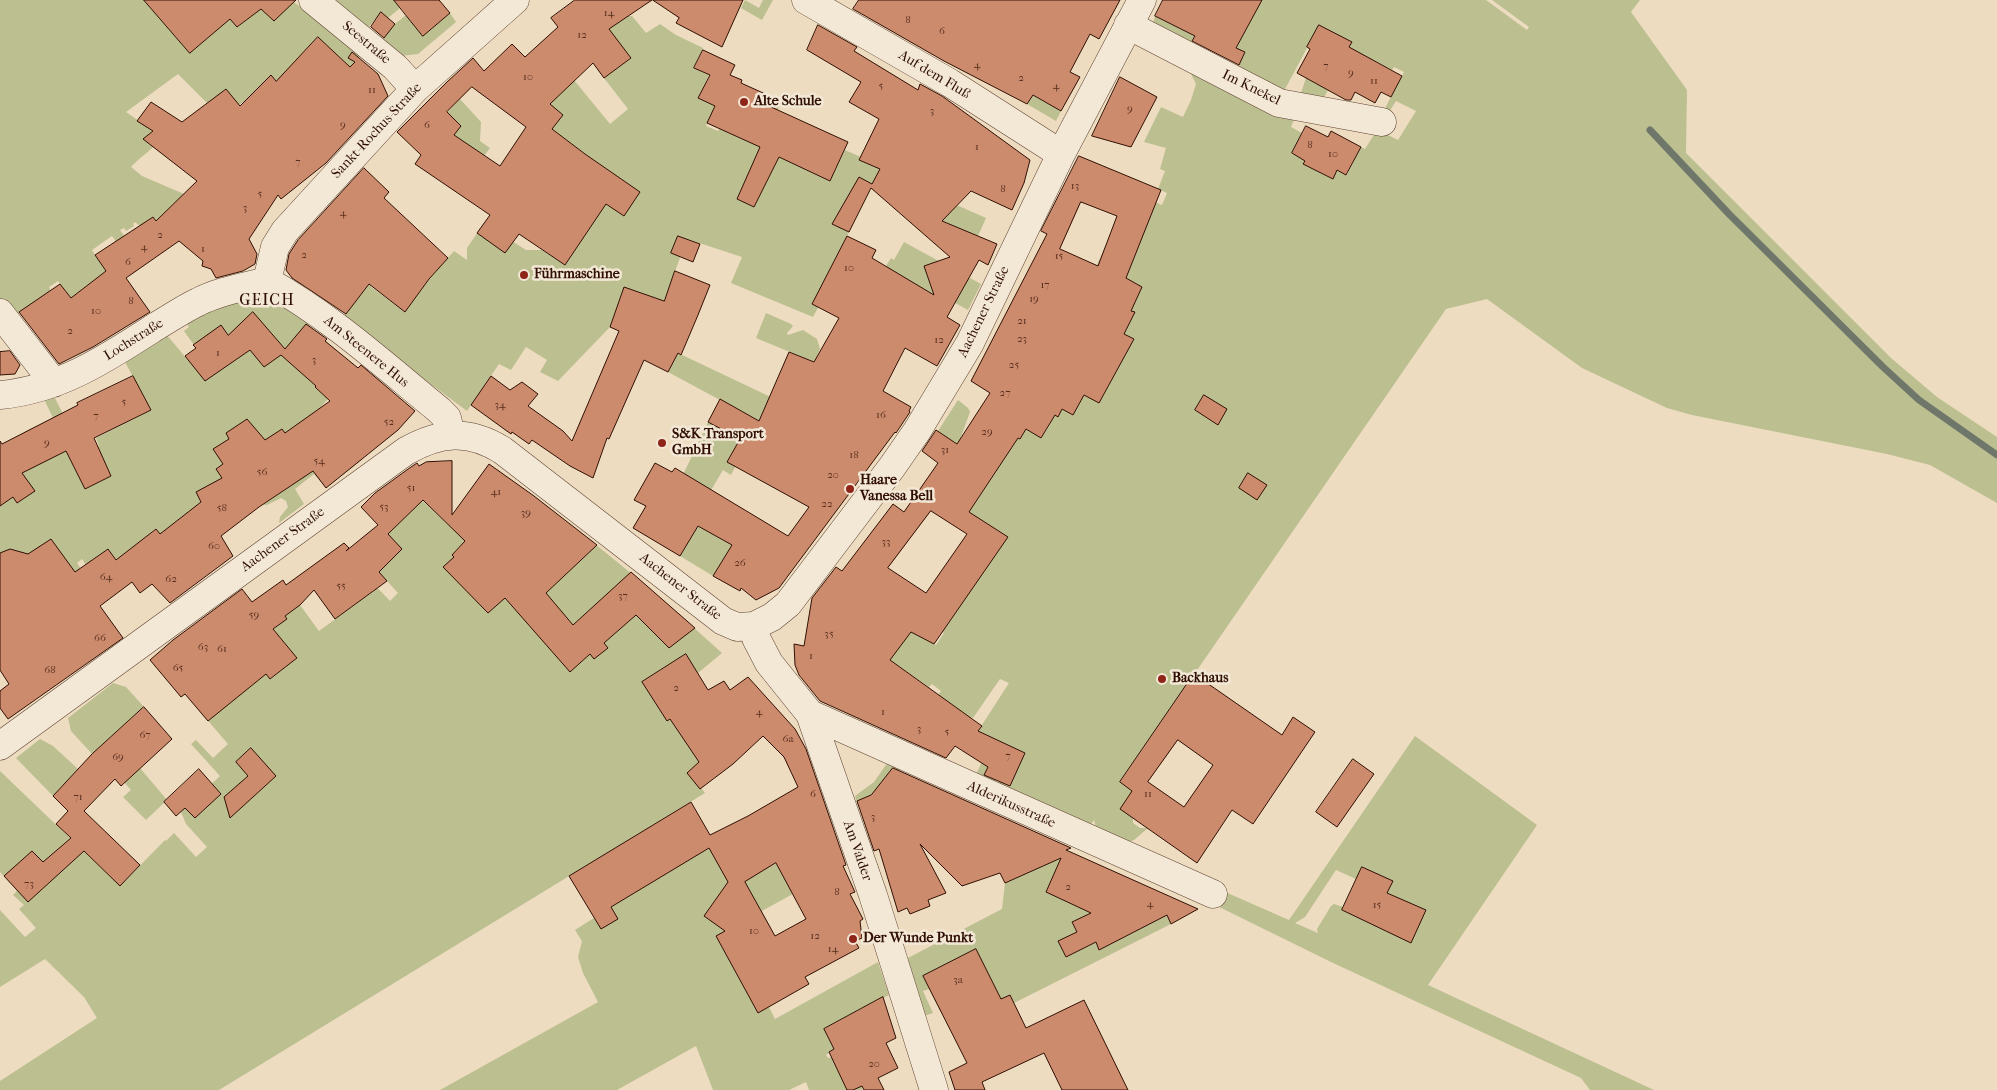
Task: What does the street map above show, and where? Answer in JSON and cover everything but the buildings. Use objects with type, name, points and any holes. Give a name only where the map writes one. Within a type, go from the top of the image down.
[{"type":"street","name":"Seestraße","points":[[313,0],[395,67],[415,89]]},
{"type":"street","name":"Sankt-Rochus-Straße","points":[[267,281],[275,246],[285,231],[415,89],[515,0]]},
{"type":"street","name":"Auf dem Fluß","points":[[806,0],[950,84],[1061,154]]},
{"type":"street","name":"Aachener Straße","points":[[0,746],[406,451],[429,440],[451,435],[464,435],[482,439],[502,450],[719,618],[738,627],[754,626],[772,617],[793,598],[917,431],[970,343],[1061,154],[1142,0]]},
{"type":"street","name":"Im Knekel","points":[[1128,25],[1279,103],[1382,122]]},
{"type":"street","name":"Lochstraße","points":[[0,395],[24,392],[54,383],[102,360],[200,301],[223,292],[267,281]]},
{"type":"street","name":"Am Steenere Hus","points":[[267,281],[298,299],[333,324],[439,410],[447,418],[451,435]]},
{"type":"street","points":[[0,313],[54,383]]},
{"type":"street","name":"Am Valder","points":[[754,626],[756,638],[769,662],[810,714],[873,895],[934,1090]]},
{"type":"street","name":"Alderikusstraße","points":[[810,714],[1213,894]]},
{"type":"green space","points":[[0,0],[154,0],[224,11],[238,27],[271,0],[291,0],[363,53],[350,67],[318,37],[294,62],[278,83],[271,76],[260,89],[222,118],[178,74],[126,112],[162,137],[131,167],[142,176],[184,194],[156,221],[153,217],[140,226],[135,222],[134,226],[126,231],[124,228],[120,230],[127,240],[119,246],[112,236],[92,250],[99,261],[109,254],[123,274],[75,303],[58,281],[49,287],[51,291],[10,319],[0,307]]},
{"type":"green space","points":[[331,0],[405,0],[405,4],[388,18],[381,13],[367,29]]},
{"type":"green space","points":[[745,0],[759,8],[763,0],[773,0],[762,20],[741,8]]},
{"type":"green space","points":[[1227,0],[1486,0],[1527,30],[1529,27],[1492,0],[1640,0],[1631,12],[1687,90],[1686,153],[1891,358],[1937,397],[1997,437],[1997,503],[1930,465],[1887,454],[1692,415],[1667,408],[1582,368],[1487,299],[1446,309],[1120,782],[1132,791],[1133,823],[1140,828],[1148,828],[1134,840],[1126,843],[1097,831],[1094,820],[1087,830],[997,789],[1000,781],[999,771],[993,787],[974,779],[984,757],[978,731],[1009,683],[1000,679],[973,718],[971,717],[967,722],[938,695],[941,691],[932,684],[929,687],[894,663],[889,670],[857,627],[902,627],[936,645],[944,633],[942,632],[1007,537],[969,512],[996,472],[938,431],[958,400],[970,412],[959,442],[1006,430],[1020,439],[1026,429],[1041,438],[1049,426],[1051,413],[1057,416],[1073,389],[1099,403],[1113,377],[1113,326],[1133,282],[1097,265],[1105,247],[1134,258],[1153,201],[1162,205],[1167,193],[1158,189],[1165,171],[1160,169],[1166,148],[1144,142],[1161,107],[1183,117],[1196,84],[1188,68],[1295,117],[1291,127],[1302,133],[1292,153],[1313,165],[1312,168],[1332,179],[1337,170],[1347,175],[1361,147],[1365,149],[1377,130],[1398,140],[1416,111],[1396,101],[1389,112],[1383,112],[1404,72],[1394,67],[1392,70],[1373,60],[1333,81],[1322,101],[1300,96],[1306,78],[1319,54],[1307,48],[1283,93],[1237,69],[1245,52],[1236,48],[1252,18],[1225,4]]},
{"type":"green space","points":[[450,13],[456,22],[418,54],[400,56],[382,40],[395,24],[406,15],[423,35]]},
{"type":"green space","points":[[632,16],[646,33],[660,24],[676,35],[703,48],[694,67],[709,75],[698,98],[715,106],[706,126],[718,131],[720,128],[751,143],[772,98],[781,103],[737,199],[754,207],[779,157],[830,181],[845,150],[863,158],[862,161],[880,169],[857,215],[833,224],[849,232],[825,280],[831,284],[813,317],[731,283],[742,257],[687,239],[664,301],[624,288],[610,327],[558,381],[540,372],[547,360],[526,347],[511,370],[499,364],[467,411],[342,318],[370,283],[372,284],[371,287],[405,312],[429,279],[454,251],[467,260],[467,248],[484,223],[526,250],[542,250],[565,265],[605,203],[639,192],[511,98],[555,60],[539,44],[542,41],[610,124],[628,109],[604,78],[631,58],[618,41],[597,30]]},
{"type":"green space","points":[[1155,16],[1195,36],[1190,46],[1153,24]]},
{"type":"green space","points":[[1033,95],[1061,111],[1056,121],[1027,104]]},
{"type":"green space","points":[[460,99],[481,122],[480,141],[490,148],[484,156],[454,135],[447,113]]},
{"type":"green space","points":[[943,199],[986,218],[978,236],[942,221]]},
{"type":"green space","points":[[904,242],[981,284],[968,310],[944,297],[905,292],[876,282],[891,258],[894,260]]},
{"type":"green space","points":[[256,297],[270,298],[313,319],[308,325],[344,357],[324,380],[322,379],[315,387],[328,399],[319,409],[362,460],[326,488],[314,474],[295,489],[304,504],[279,523],[280,517],[288,507],[286,501],[281,498],[263,505],[292,485],[264,444],[220,460],[227,470],[234,495],[211,518],[184,534],[176,522],[160,534],[155,529],[147,536],[166,561],[126,574],[108,549],[93,559],[91,572],[82,559],[77,563],[84,573],[5,569],[0,562],[0,495],[26,436],[24,432],[53,418],[44,399],[54,396],[97,483],[111,476],[96,438],[151,410],[125,362],[166,334],[198,372],[208,365],[184,331],[189,327],[185,321],[205,309]]},
{"type":"green space","points":[[766,313],[793,326],[787,333],[788,335],[803,330],[817,339],[820,349],[814,362],[756,338]]},
{"type":"green space","points":[[678,353],[798,410],[785,435],[668,372]]},
{"type":"green space","points":[[708,422],[740,439],[729,458],[737,463],[731,475],[723,470],[710,492],[648,502],[666,469],[682,477]]},
{"type":"green space","points":[[423,501],[446,523],[471,535],[452,555],[530,576],[579,531],[648,587],[662,602],[663,600],[722,653],[698,673],[695,713],[675,726],[682,737],[700,725],[701,788],[705,793],[219,1090],[0,1090],[0,1081],[97,1018],[84,997],[45,959],[0,987],[0,910],[25,937],[36,928],[19,909],[24,905],[13,895],[17,891],[0,872],[0,771],[120,886],[174,833],[196,857],[207,847],[186,824],[181,812],[220,776],[191,744],[196,740],[213,758],[228,744],[185,694],[225,661],[249,688],[264,675],[257,663],[271,679],[297,658],[273,629],[287,619],[285,616],[300,605],[319,631],[374,591],[367,580],[369,579],[390,601],[398,593],[378,571],[396,555],[387,544],[384,530]]},
{"type":"green space","points":[[698,526],[735,542],[713,576],[680,556]]},
{"type":"green space","points":[[113,683],[126,687],[144,707],[92,754],[71,731],[68,718]]},
{"type":"green space","points":[[1415,736],[1537,825],[1428,985],[1654,1090],[1590,1090],[1581,1078],[1331,962],[1209,902],[1216,888],[1289,920]],"holes":[[[1336,870],[1356,879],[1343,907],[1334,904],[1331,906],[1317,929],[1318,933],[1295,923],[1305,917]]]},
{"type":"green space","points":[[40,739],[53,746],[78,769],[53,796],[16,758]]},
{"type":"green space","points":[[890,759],[904,765],[886,787],[858,806],[855,796],[874,782]]},
{"type":"green space","points":[[140,768],[167,800],[146,820],[123,797],[131,790],[124,782]]},
{"type":"green space","points":[[715,845],[738,885],[792,854],[809,885],[762,911],[775,936],[753,948],[781,1000],[769,1007],[775,1019],[878,962],[889,995],[824,1029],[834,1049],[826,1055],[828,1058],[832,1057],[862,1086],[862,1090],[809,1090],[806,1082],[789,1090],[713,1090],[696,1046],[617,1090],[440,1090],[598,1002],[583,973],[578,957],[582,941],[575,930],[670,870]]},
{"type":"green space","points":[[1055,857],[1094,874],[1121,901],[1130,879],[1181,902],[1167,914],[1171,924],[1014,1003],[962,1000],[940,1011],[929,989],[923,991],[933,1013],[924,1016],[906,959],[1002,909],[1005,883]]},
{"type":"waterway","points":[[1650,130],[1729,214],[1883,367],[1919,400],[1997,455]]},
{"type":"place","name":"Alte Schule","points":[[744,102]]},
{"type":"place","name":"Führmaschine","points":[[524,275]]},
{"type":"place","name":"S&K Transport GmbH","points":[[662,443]]},
{"type":"place","name":"Haare Vanessa Bell","points":[[850,489]]},
{"type":"place","name":"Backhaus","points":[[1162,679]]},
{"type":"place","name":"Der Wunde Punkt","points":[[853,939]]},
{"type":"district","name":"GEICH","points":[[267,301]]}]
